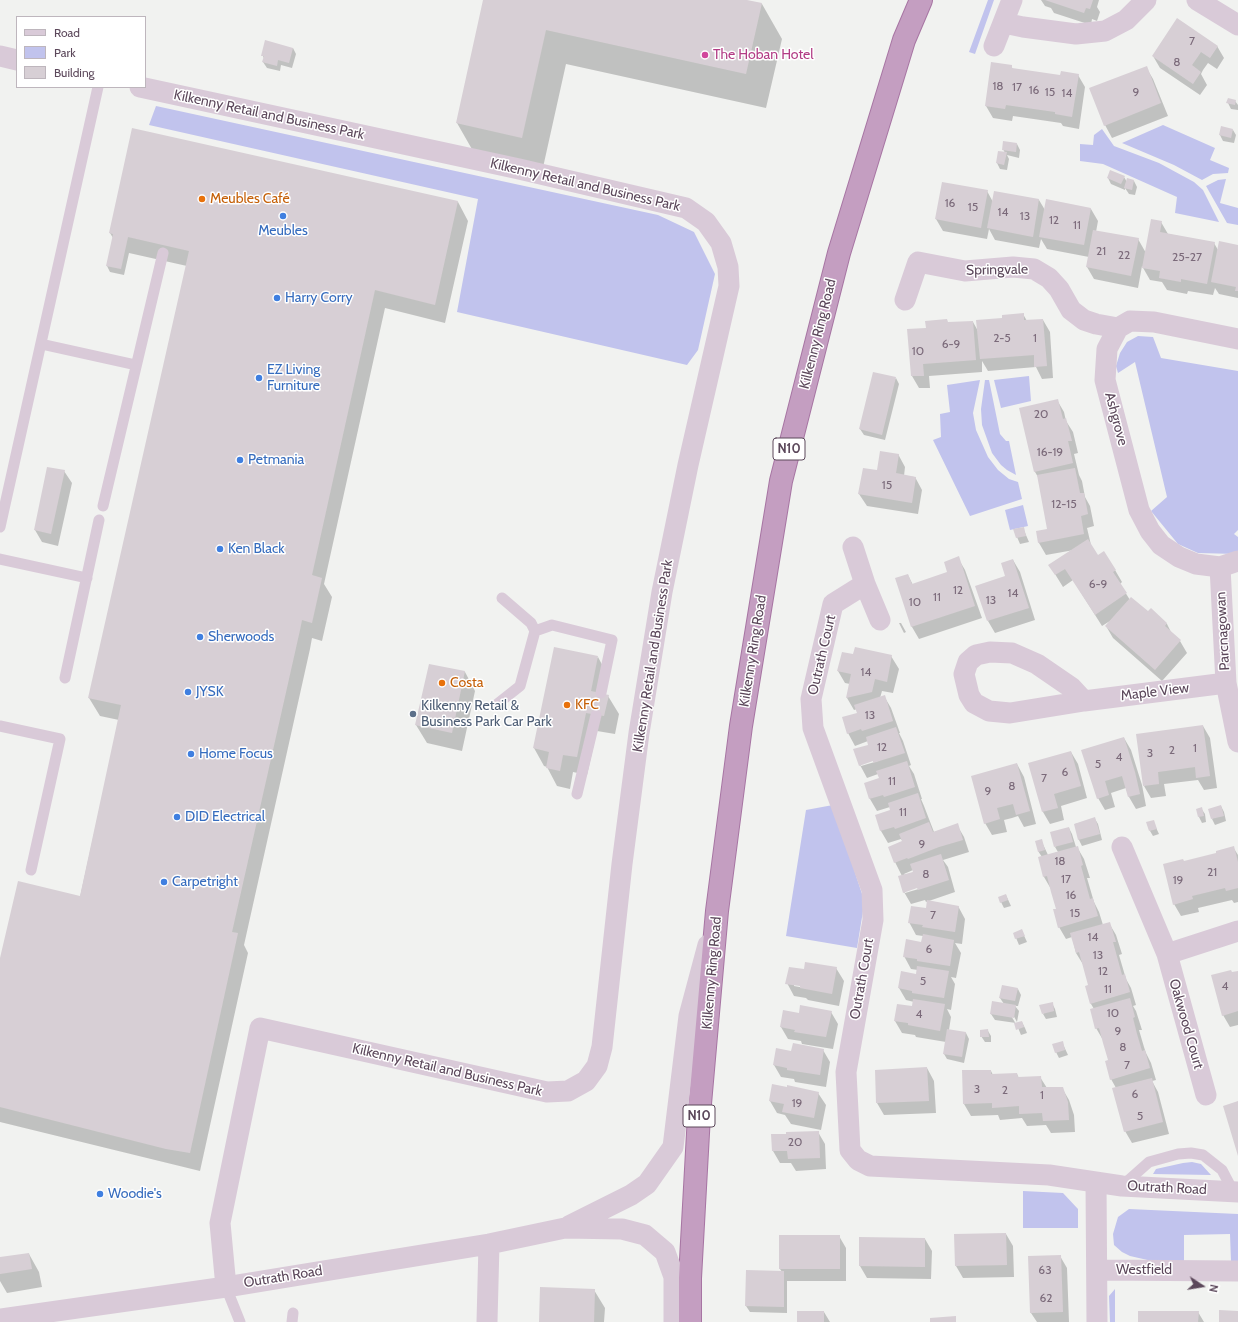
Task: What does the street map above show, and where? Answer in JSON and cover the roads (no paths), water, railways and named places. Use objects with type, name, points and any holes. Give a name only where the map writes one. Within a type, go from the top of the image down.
[{"type":"highway","name":"Kilkenny Ring Road","points":[[690,1322],[690,1278],[699,1115],[717,911],[741,726],[781,481],[839,253],[904,40],[921,0]]},
{"type":"street","points":[[994,46],[1012,0]]},
{"type":"street","points":[[1004,22],[1023,27],[1076,34],[1105,31],[1126,20],[1146,0]]},
{"type":"street","points":[[1197,0],[1238,25]]},
{"type":"street","points":[[0,56],[16,60]]},
{"type":"street","name":"Kilkenny Retail and Business Park","points":[[145,88],[686,208],[706,222],[720,243],[728,267],[729,286],[691,451],[662,592],[639,733],[622,864],[602,1047],[597,1066],[586,1081],[568,1091],[547,1092],[260,1028],[220,1223],[226,1287]]},
{"type":"street","name":"Springvale","points":[[905,300],[918,262],[964,271],[1013,267],[1034,269],[1049,278],[1059,289],[1071,310],[1084,320],[1118,328]]},
{"type":"street","points":[[1118,328],[1130,321],[1154,322],[1238,339]]},
{"type":"street","name":"Ashgrove","points":[[1118,328],[1107,349],[1105,380],[1139,510],[1150,531],[1162,545],[1179,557],[1196,564],[1229,564]]},
{"type":"street","points":[[853,547],[865,584],[880,620]]},
{"type":"street","name":"Parcnagowan","points":[[1229,564],[1226,683],[1238,742]]},
{"type":"street","name":"Outrath Court","points":[[865,584],[834,604],[811,699],[813,728],[872,890],[873,920],[846,1072],[850,1150],[858,1160],[870,1166],[1049,1174],[1096,1182]]},
{"type":"street","name":"Maple View","points":[[1084,701],[1072,688],[1037,664],[1012,653],[990,652],[976,655],[968,662],[964,674],[969,695],[974,703],[990,711],[1010,713],[1084,701],[1226,683]]},
{"type":"street","name":"Oakwood Court","points":[[1122,847],[1166,954],[1206,1095]]},
{"type":"street","name":"Outrath Road","points":[[565,1228],[631,1195],[647,1184],[673,1147],[689,1016],[717,911]]},
{"type":"street","points":[[1166,954],[1238,931]]},
{"type":"street","name":"Outrath Road","points":[[1096,1182],[1122,1186],[1235,1192]]},
{"type":"street","name":"Westfield","points":[[1096,1182],[1097,1322]]},
{"type":"street","name":"Outrath Road","points":[[0,1319],[226,1287],[488,1244],[565,1228],[622,1229],[645,1235],[665,1252],[674,1277],[674,1322]]},
{"type":"street","points":[[486,1322],[488,1244]]},
{"type":"street","name":"Westfield","points":[[1097,1270],[1238,1270]]},
{"type":"lane","points":[[0,527],[98,88]]},
{"type":"lane","points":[[103,506],[163,253]]},
{"type":"lane","points":[[41,344],[136,365]]},
{"type":"lane","points":[[65,678],[99,520]]},
{"type":"lane","points":[[0,559],[87,578]]},
{"type":"lane","points":[[496,705],[520,686],[535,631],[531,623],[502,598]]},
{"type":"lane","points":[[535,631],[552,625],[612,640],[601,693]]},
{"type":"lane","points":[[577,794],[596,715]]},
{"type":"lane","points":[[0,726],[60,739],[31,870]]},
{"type":"lane","points":[[1122,1186],[1150,1162],[1191,1152],[1203,1155],[1222,1170],[1235,1192]]},
{"type":"lane","points":[[226,1287],[240,1322]]},
{"type":"place","name":"The Hoban Hotel","points":[[705,55]]},
{"type":"place","name":"Meubles Café","points":[[202,199]]},
{"type":"place","name":"Meubles","points":[[283,216]]},
{"type":"place","name":"Harry Corry","points":[[277,298]]},
{"type":"place","name":"EZ Living Furniture","points":[[259,378]]},
{"type":"place","name":"Petmania","points":[[240,460]]},
{"type":"place","name":"Ken Black","points":[[220,549]]},
{"type":"place","name":"Sherwoods","points":[[200,637]]},
{"type":"place","name":"Costa","points":[[442,683]]},
{"type":"place","name":"JYSK","points":[[188,692]]},
{"type":"place","name":"KFC","points":[[567,705]]},
{"type":"place","name":"Kilkenny Retail & Business Park Car Park","points":[[413,714]]},
{"type":"place","name":"Home Focus","points":[[191,754]]},
{"type":"place","name":"DID Electrical","points":[[177,817]]},
{"type":"place","name":"Carpetright","points":[[164,882]]},
{"type":"place","name":"Woodie's","points":[[100,1194]]}]
